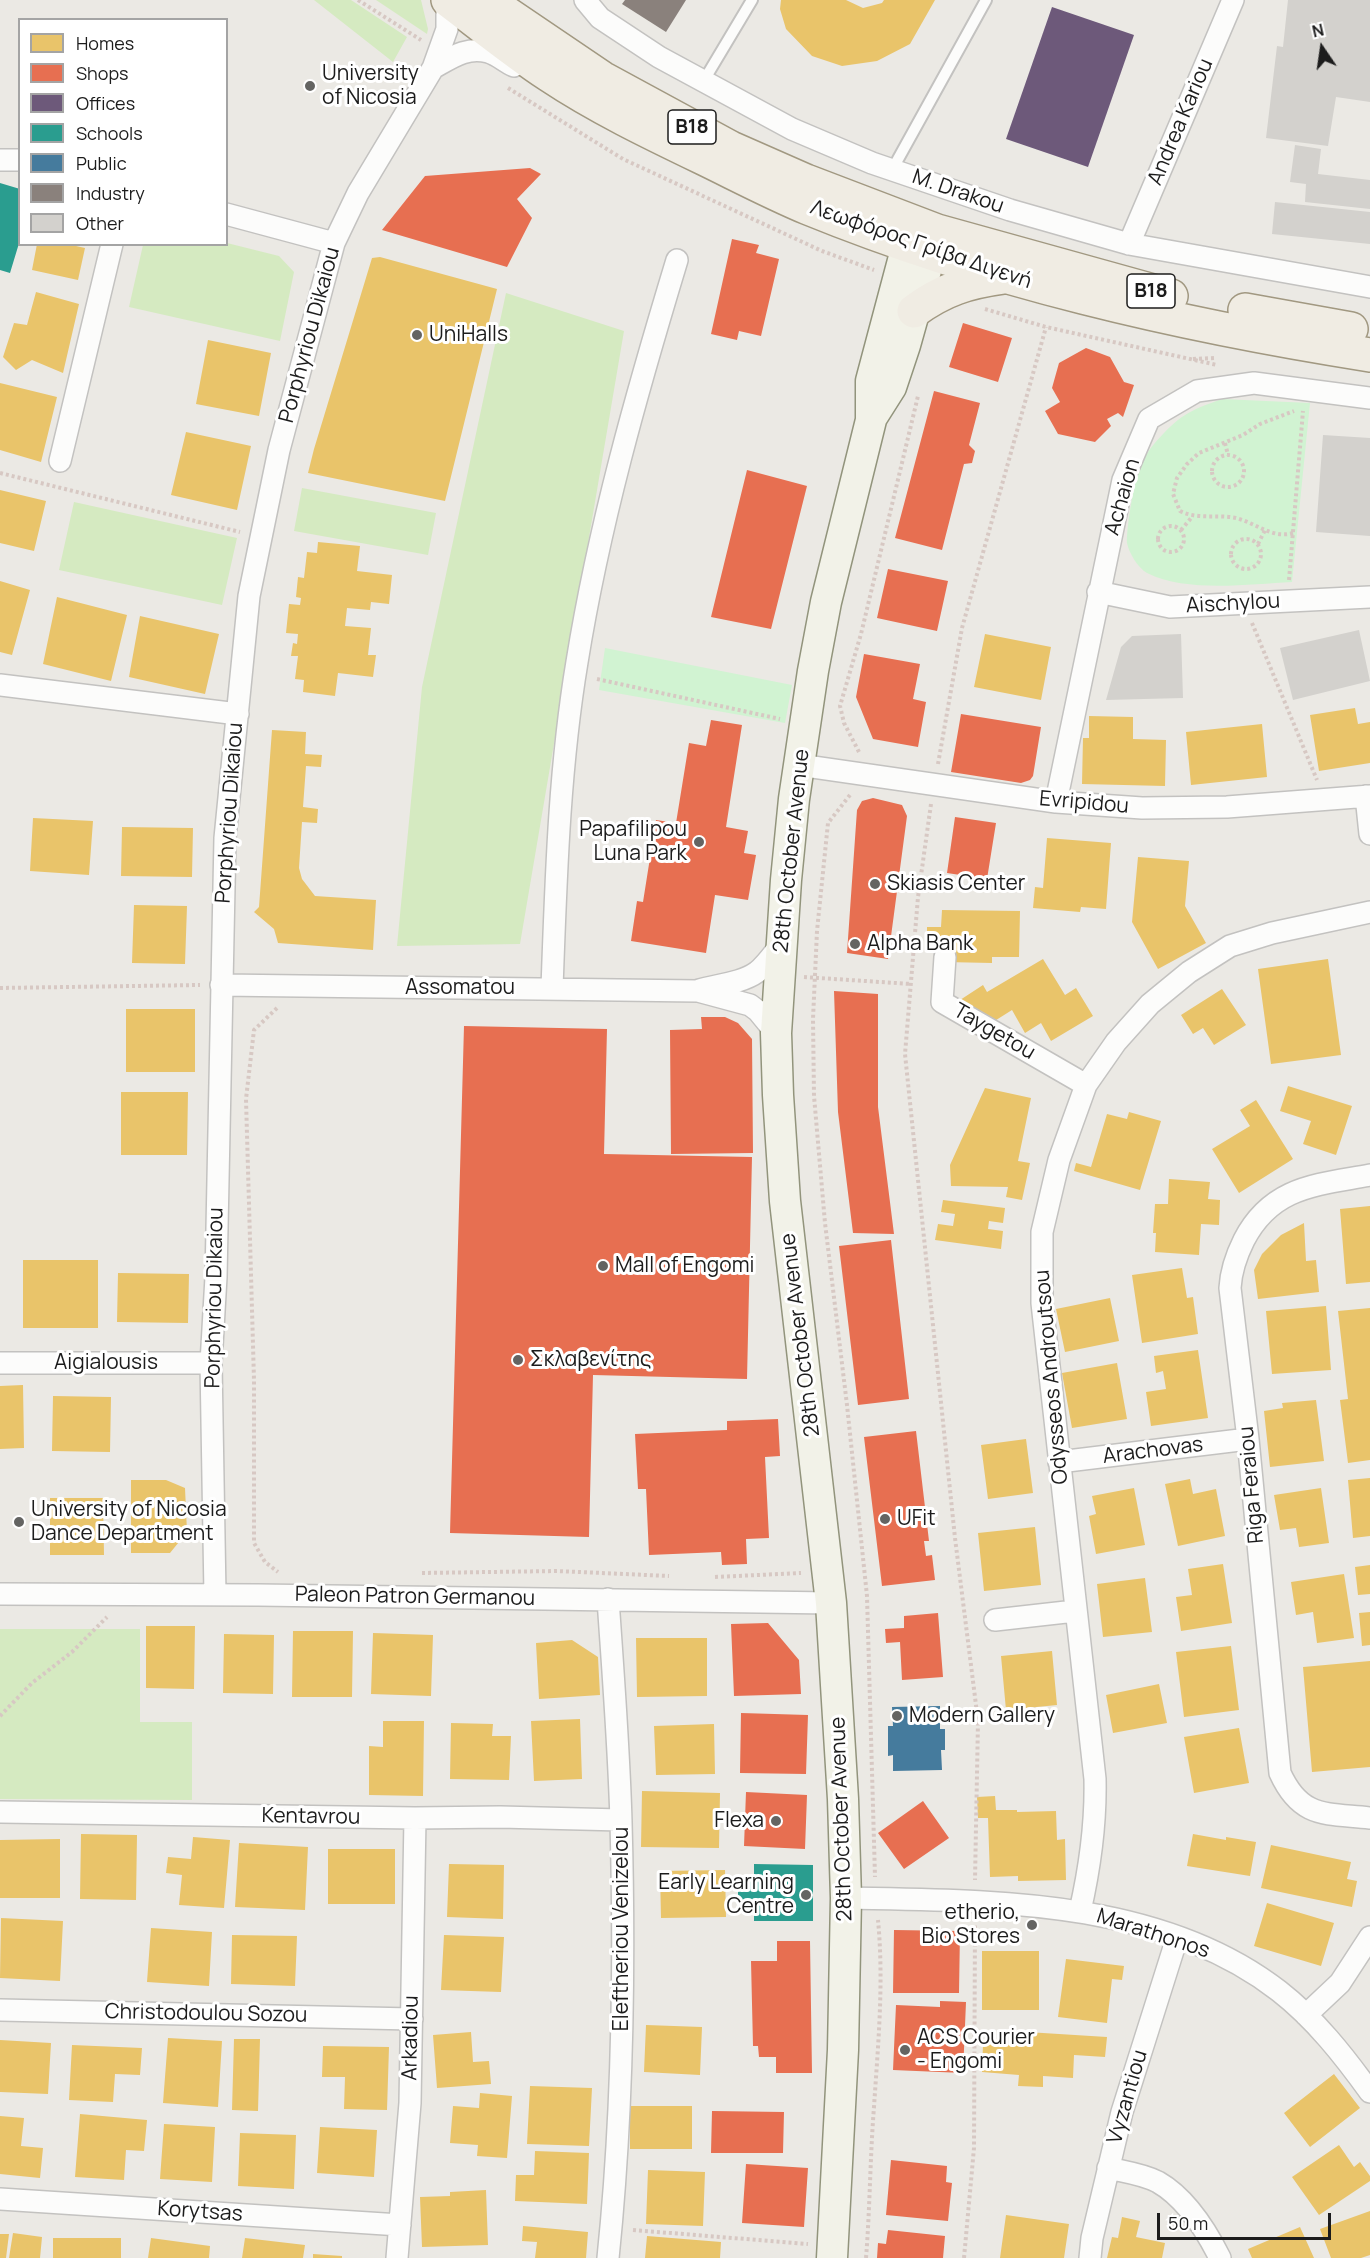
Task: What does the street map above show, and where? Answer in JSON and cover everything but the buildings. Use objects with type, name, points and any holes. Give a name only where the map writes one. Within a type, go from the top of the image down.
[{"type":"main road","name":"Λεωφόρος Γρίβα Διγενή","points":[[447,0],[549,75],[657,136],[806,207],[921,238],[1169,296],[1370,332]]},
{"type":"main road","name":"Λεωφόρος Γρίβα Διγενή","points":[[487,0],[602,78],[731,148],[806,181],[921,238],[1009,276],[1165,317],[1298,344],[1370,355]]},
{"type":"main road","name":"28th October Avenue","points":[[871,420],[891,387],[914,311],[921,238]]},
{"type":"main road","name":"28th October Avenue","points":[[825,2251],[843,2050],[846,1898],[843,1799],[831,1603],[789,1236],[781,1144],[776,1033],[786,880],[799,765],[826,602],[871,420],[871,381],[921,238]]},
{"type":"main road","points":[[914,311],[935,295],[955,287],[977,280],[1009,276]]},
{"type":"street","name":"Porphyriou Dikaiou","points":[[215,1595],[212,1363],[216,1277],[225,838],[249,596],[279,450],[334,243],[358,193],[437,59],[447,30],[447,0]]},
{"type":"street","name":"M. Drakou","points":[[585,0],[600,18],[659,57],[704,82],[792,129],[892,170],[1010,210],[1129,244],[1370,287]]},
{"type":"street","name":"Andrea Kariou","points":[[1129,244],[1233,0]]},
{"type":"street","points":[[437,59],[462,52],[488,52],[525,71],[538,75],[549,75]]},
{"type":"street","points":[[0,159],[18,160]]},
{"type":"street","points":[[228,215],[334,243]]},
{"type":"street","points":[[60,461],[112,246]]},
{"type":"street","points":[[552,988],[558,817],[575,674],[603,529],[645,366],[677,260]]},
{"type":"street","name":"Achaion","points":[[1056,802],[1123,480],[1149,419],[1197,391],[1254,382],[1370,398]]},
{"type":"street","name":"Aischylou","points":[[1098,592],[1170,607],[1370,597]]},
{"type":"street","points":[[0,688],[237,714]]},
{"type":"street","name":"Evripidou","points":[[799,765],[1056,802],[1163,808],[1227,807],[1368,796]]},
{"type":"street","points":[[1368,796],[1370,834]]},
{"type":"street","name":"Odysseos Androutsou","points":[[1080,1911],[1091,1858],[1096,1787],[1042,1303],[1042,1232],[1059,1160],[1086,1084],[1116,1042],[1150,1004],[1189,972],[1230,946],[1272,933],[1370,912]]},
{"type":"street","name":"Assomatou","points":[[698,991],[742,979],[755,973],[765,965],[782,943]]},
{"type":"street","name":"Taygetou","points":[[945,957],[942,1002],[1086,1084]]},
{"type":"street","name":"Assomatou","points":[[221,985],[698,991],[750,1005],[759,1011],[776,1033]]},
{"type":"street","name":"Riga Feraiou","points":[[1370,1175],[1310,1186],[1272,1204],[1258,1216],[1237,1254],[1231,1273],[1230,1288],[1248,1439],[1280,1773],[1288,1790],[1297,1801],[1312,1811],[1370,1818]]},
{"type":"street","name":"Aigialousis","points":[[0,1362],[212,1363]]},
{"type":"street","name":"Arachovas","points":[[1059,1462],[1248,1439]]},
{"type":"street","name":"Paleon Patron Germanou","points":[[0,1594],[831,1603]]},
{"type":"street","name":"Eleftheriou Venizelou","points":[[608,2258],[620,2116],[623,2015],[621,1820],[609,1599]]},
{"type":"street","points":[[995,1620],[1075,1611]]},
{"type":"street","name":"Kentavrou","points":[[0,1812],[621,1820]]},
{"type":"street","name":"Arkadiou","points":[[397,2258],[410,2103],[415,1818]]},
{"type":"street","name":"Marathonos","points":[[846,1898],[975,1902],[1080,1911],[1128,1921],[1177,1938],[1209,1950],[1278,1990],[1306,2015],[1370,2092]]},
{"type":"street","points":[[1306,2015],[1340,1983],[1370,1937]]},
{"type":"street","name":"Vyzantiou","points":[[1090,2258],[1122,2112],[1177,1938]]},
{"type":"street","name":"Christodoulou Sozou","points":[[0,2010],[412,2019]]},
{"type":"street","points":[[1108,2168],[1143,2176],[1159,2183],[1180,2200],[1206,2232],[1220,2258]]},
{"type":"street","name":"Korytsas","points":[[0,2199],[400,2225]]},
{"type":"lane","points":[[704,82],[752,0]]},
{"type":"lane","points":[[892,170],[986,0]]},
{"type":"path","points":[[358,0],[437,59]]},
{"type":"path","points":[[984,309],[1046,327],[1218,365]]},
{"type":"path","points":[[964,2258],[974,2148],[978,1721],[953,1526],[905,1054],[918,897],[934,785],[962,628],[1046,327]]},
{"type":"path","points":[[866,2258],[881,2021],[881,1949],[876,1899],[867,1596],[817,1143],[814,1096],[815,978],[817,932],[828,823],[850,794],[859,750],[844,723],[840,706],[861,634],[919,391]]},
{"type":"path","points":[[1287,601],[1293,533],[1303,408],[1260,424],[1225,443],[1199,453],[1176,478],[1173,494],[1180,512],[1192,517],[1235,518],[1281,537],[1293,533]]},
{"type":"path","points":[[1225,443],[1228,455]]},
{"type":"path","points":[[1228,455],[1235,456],[1244,467],[1241,481],[1228,487],[1221,485],[1213,474],[1216,461],[1228,455]]},
{"type":"path","points":[[0,473],[261,537]]},
{"type":"path","points":[[1181,530],[1192,517]]},
{"type":"path","points":[[1167,527],[1181,530],[1184,535],[1182,546],[1178,550],[1171,553],[1163,550],[1158,544],[1158,536],[1162,530],[1167,527]]},
{"type":"path","points":[[1257,544],[1265,530]]},
{"type":"path","points":[[1252,540],[1257,544],[1262,555],[1256,566],[1243,568],[1236,565],[1231,553],[1233,546],[1238,541],[1252,540]]},
{"type":"path","points":[[1244,604],[1325,800]]},
{"type":"path","points":[[575,674],[805,725]]},
{"type":"path","points":[[780,976],[911,984]]},
{"type":"path","points":[[0,988],[221,985]]},
{"type":"path","points":[[277,1008],[254,1030],[246,1099],[254,1380],[254,1543],[265,1562],[281,1575]]},
{"type":"path","points":[[414,1573],[557,1571],[680,1577]]},
{"type":"path","points":[[713,1577],[801,1573]]},
{"type":"path","points":[[0,1716],[32,1683],[72,1652],[130,1594]]},
{"type":"path","points":[[611,2228],[825,2251]]},
{"type":"green space","points":[[314,0],[351,0],[407,37],[393,62]]},
{"type":"green space","points":[[376,0],[421,0],[428,29],[427,34]]},
{"type":"green space","points":[[228,243],[279,256],[294,272],[280,341],[129,307],[143,246],[228,246]]},
{"type":"green space","points":[[506,293],[624,331],[520,944],[397,946],[422,687]]},
{"type":"green space","points":[[1222,399],[1310,403],[1292,582],[1218,586],[1180,583],[1144,571],[1134,560],[1128,547],[1128,526],[1134,489],[1139,468],[1146,454],[1178,420]]},
{"type":"green space","points":[[302,488],[436,513],[428,555],[294,531]]},
{"type":"green space","points":[[74,502],[237,538],[222,605],[59,570]]},
{"type":"green space","points":[[605,648],[792,685],[785,723],[599,690]]},
{"type":"green space","points":[[0,1629],[140,1629],[140,1722],[192,1722],[192,1800],[0,1799]]},
{"type":"place","name":"University of Nicosia","points":[[310,86]]},
{"type":"place","name":"UniHalls","points":[[417,335]]},
{"type":"place","name":"Papafilipou Luna Park","points":[[699,842]]},
{"type":"place","name":"Skiasis Center","points":[[875,884]]},
{"type":"place","name":"Alpha Bank","points":[[855,944]]},
{"type":"place","name":"Mall of Engomi","points":[[603,1266]]},
{"type":"place","name":"Σκλαβενίτης","points":[[518,1360]]},
{"type":"place","name":"UFit","points":[[885,1519]]},
{"type":"place","name":"University of Nicosia Dance Department","points":[[19,1522]]},
{"type":"place","name":"Modern Gallery","points":[[897,1716]]},
{"type":"place","name":"Flexa","points":[[776,1821]]},
{"type":"place","name":"Early Learning Centre","points":[[806,1895]]},
{"type":"place","name":"etherio, Bio Stores","points":[[1032,1925]]},
{"type":"place","name":"ACS Courier - Engomi","points":[[905,2050]]}]
